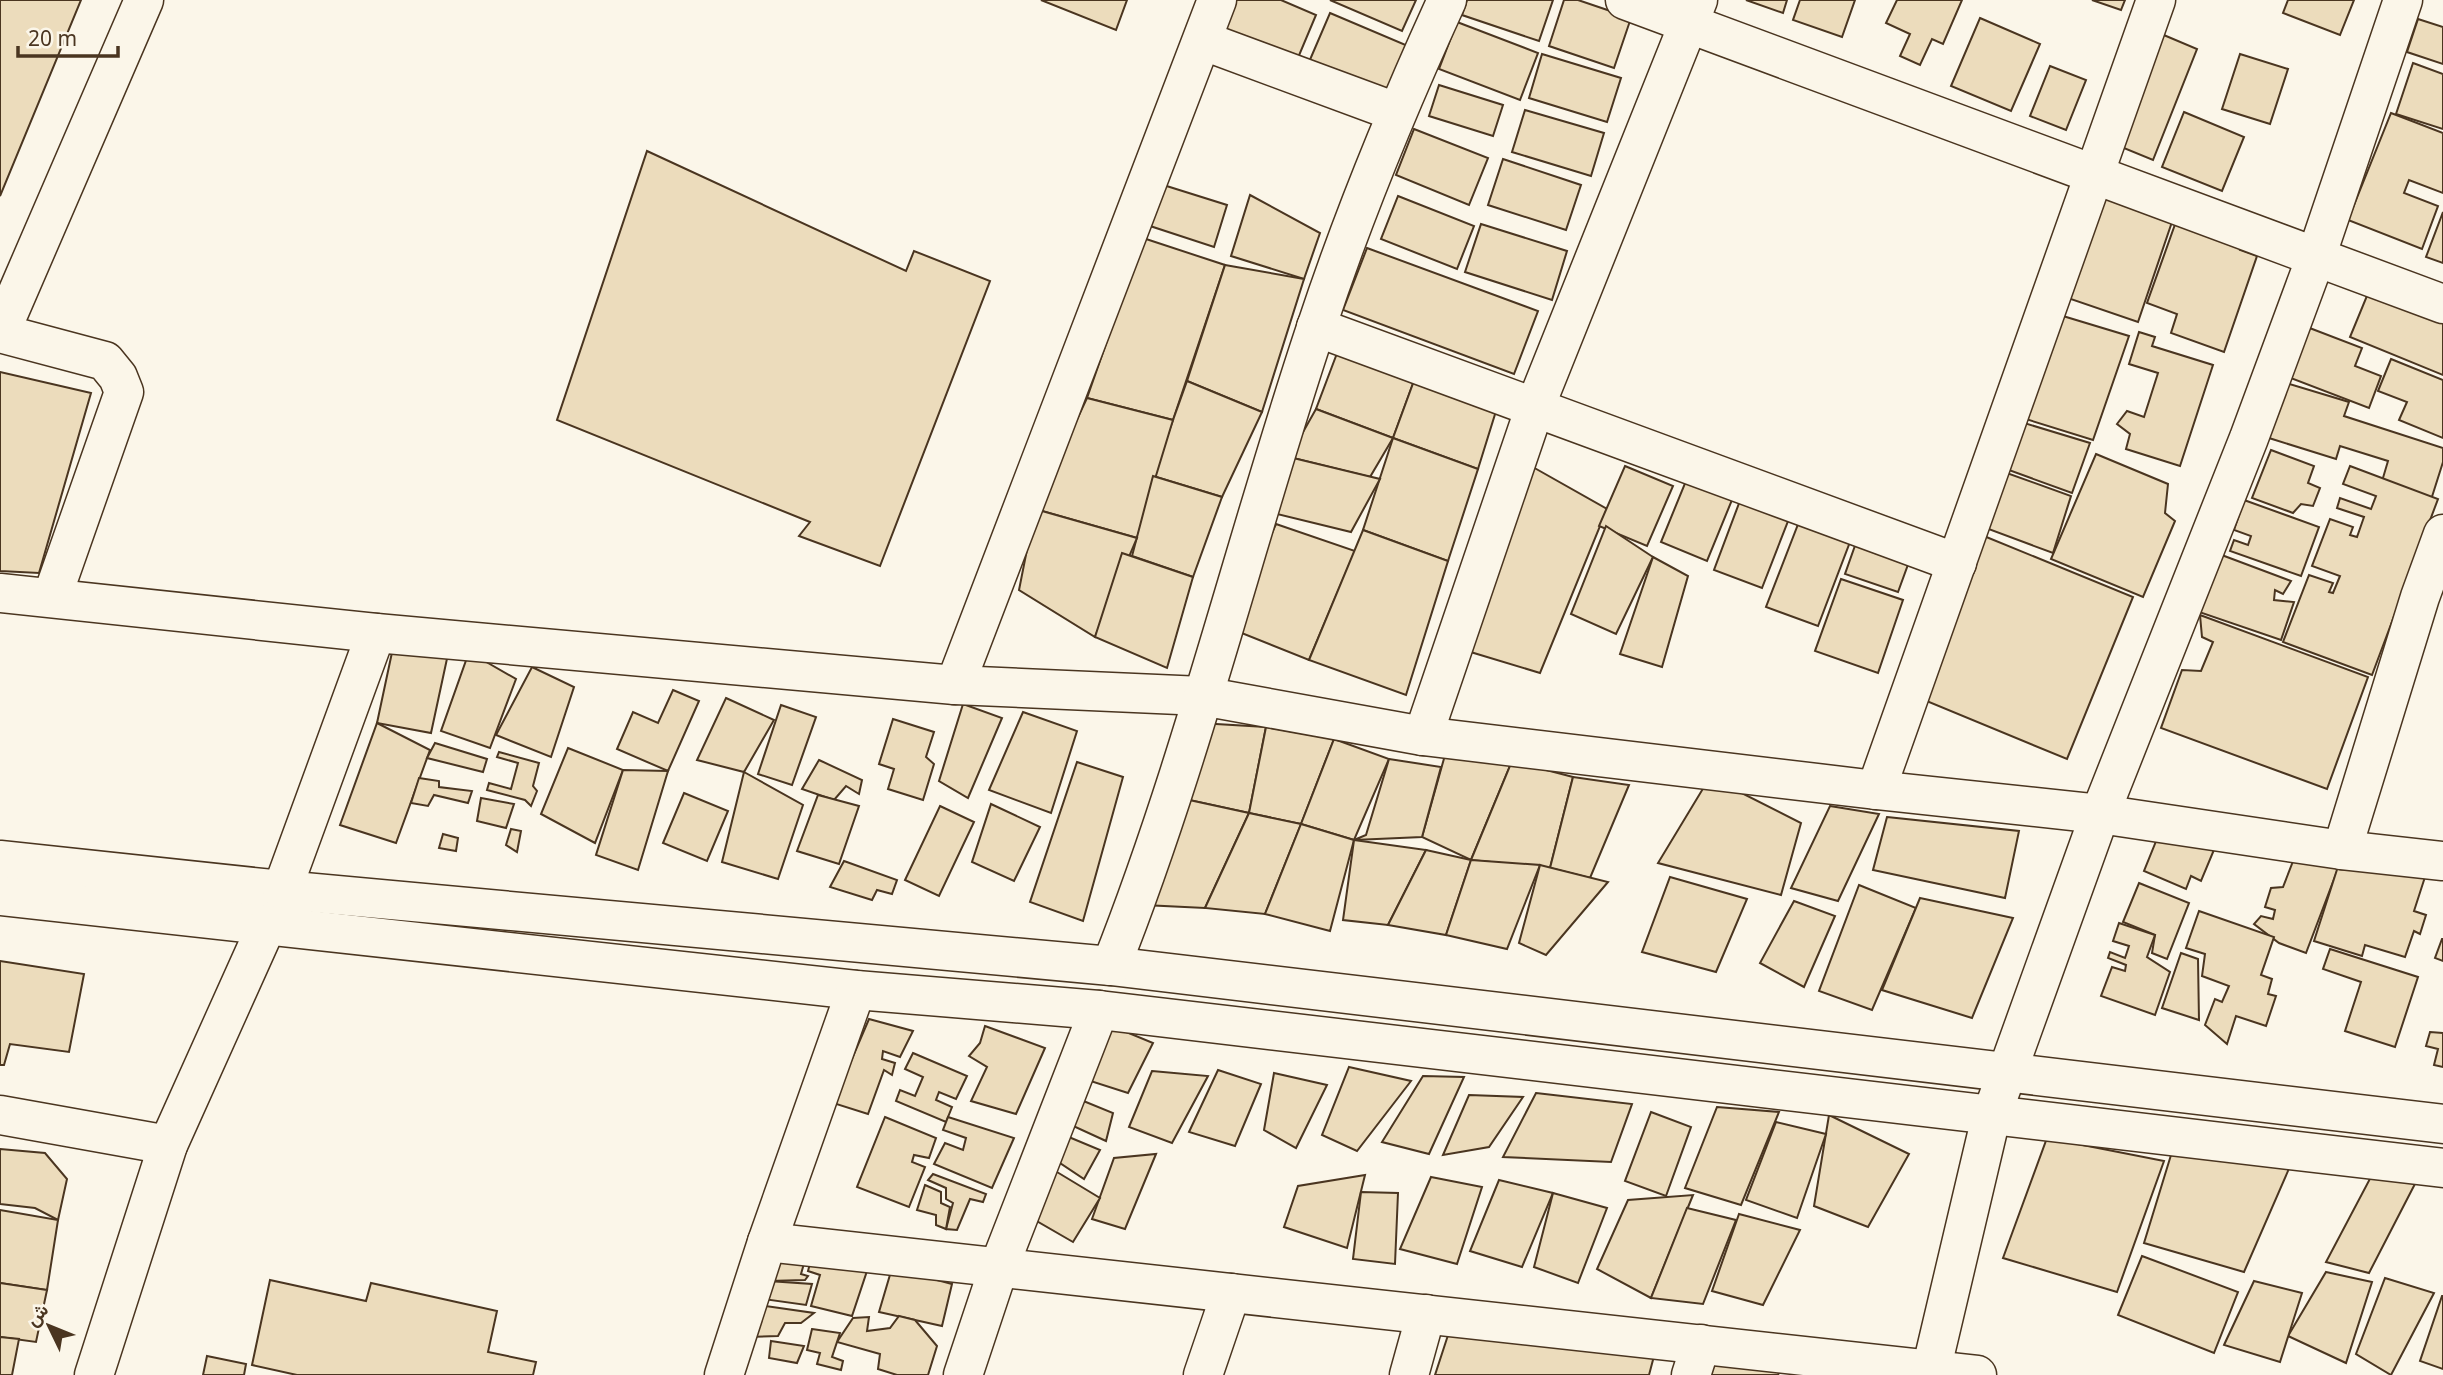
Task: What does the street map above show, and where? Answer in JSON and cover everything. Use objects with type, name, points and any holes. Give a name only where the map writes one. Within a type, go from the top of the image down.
[{"type":"street","points":[[52,597],[124,392],[118,377],[105,361],[0,333],[144,0]]},
{"type":"street","points":[[956,685],[1217,0]]},
{"type":"street","points":[[1111,966],[1202,696],[1316,327],[1396,111],[1447,0]]},
{"type":"street","points":[[1625,0],[1694,12],[2094,175],[2443,304]]},
{"type":"street","points":[[1875,790],[2157,0]]},
{"type":"street","points":[[1931,1372],[1991,1117],[2100,814],[2249,438],[2316,257],[2403,0]]},
{"type":"street","points":[[1423,736],[1535,407],[1694,12]]},
{"type":"street","points":[[1203,41],[1396,111]]},
{"type":"street","points":[[1316,327],[1957,563]]},
{"type":"street","points":[[2342,850],[2431,599],[2443,534]]},
{"type":"street","points":[[0,593],[376,633],[956,685],[1202,696],[1423,736],[2100,814],[2342,850],[2443,861]]},
{"type":"street","points":[[282,890],[376,633]]},
{"type":"street","points":[[0,860],[282,890],[1111,966],[2443,1124]]},
{"type":"street","points":[[0,896],[856,990],[1099,1010],[1991,1117],[2443,1168]]},
{"type":"street","points":[[94,1375],[168,1145],[266,927]]},
{"type":"street","points":[[724,1375],[767,1242],[856,990]]},
{"type":"street","points":[[963,1375],[999,1267],[1099,1010]]},
{"type":"street","points":[[0,1115],[168,1145]]},
{"type":"street","points":[[767,1242],[1426,1314],[1696,1359],[1977,1375]]},
{"type":"street","points":[[1203,1375],[1231,1293]]},
{"type":"street","points":[[1409,1375],[1426,1314]]},
{"type":"building","points":[[0,0],[81,0],[0,196]]},
{"type":"building","points":[[1041,0],[1127,0],[1116,30]]},
{"type":"building","points":[[1230,0],[1281,0],[1316,15],[1295,65],[1217,31]]},
{"type":"building","points":[[1330,0],[1416,0],[1402,31]]},
{"type":"building","points":[[1467,0],[1553,0],[1539,41],[1462,15]]},
{"type":"building","points":[[1564,0],[1578,0],[1631,18],[1614,68],[1549,46]]},
{"type":"building","points":[[1746,0],[1787,0],[1783,13]]},
{"type":"building","points":[[1800,0],[1855,0],[1842,37],[1793,20]]},
{"type":"building","points":[[1897,0],[1962,0],[1943,44],[1932,39],[1920,65],[1900,56],[1910,34],[1886,23]]},
{"type":"building","points":[[2092,0],[2125,0],[2121,10]]},
{"type":"building","points":[[2288,0],[2354,0],[2340,35],[2283,13]]},
{"type":"building","points":[[1330,13],[1408,46],[1387,96],[1309,62]]},
{"type":"building","points":[[1980,18],[2040,44],[2011,111],[1951,86]]},
{"type":"building","points":[[2418,19],[2443,27],[2443,64],[2407,52]]},
{"type":"building","points":[[1457,22],[1538,53],[1520,100],[1439,69]]},
{"type":"building","points":[[2159,33],[2197,49],[2153,160],[2114,144]]},
{"type":"building","points":[[1542,54],[1621,78],[1607,122],[1529,98]]},
{"type":"building","points":[[2240,54],[2288,69],[2270,124],[2222,109]]},
{"type":"building","points":[[2413,63],[2443,74],[2443,129],[2396,114]]},
{"type":"building","points":[[2050,66],[2086,80],[2066,130],[2030,116]]},
{"type":"building","points":[[1439,85],[1503,105],[1493,136],[1429,116]]},
{"type":"building","points":[[1525,110],[1604,133],[1591,176],[1512,152]]},
{"type":"building","points":[[2184,112],[2244,137],[2222,191],[2162,167]]},
{"type":"building","points":[[2391,113],[2443,133],[2443,193],[2409,180],[2404,193],[2438,206],[2422,249],[2348,220]]},
{"type":"building","points":[[1414,129],[1488,158],[1469,205],[1396,175]]},
{"type":"building","points":[[647,151],[906,271],[914,251],[990,281],[880,566],[799,536],[810,522],[557,420]]},
{"type":"building","points":[[1503,159],[1581,185],[1566,230],[1488,205]]},
{"type":"building","points":[[2096,178],[2174,216],[2138,322],[2056,294]]},
{"type":"building","points":[[1157,183],[1227,205],[1214,247],[1144,224]]},
{"type":"building","points":[[1250,195],[1320,233],[1304,279],[1231,256]]},
{"type":"building","points":[[1398,196],[1474,226],[1457,269],[1381,239]]},
{"type":"building","points":[[2443,212],[2443,263],[2426,257]]},
{"type":"building","points":[[2178,216],[2244,238],[2240,250],[2257,256],[2224,352],[2171,333],[2177,314],[2147,303]]},
{"type":"building","points":[[1481,224],[1567,251],[1552,300],[1465,272]]},
{"type":"building","points":[[1143,238],[1225,265],[1173,420],[1087,398]]},
{"type":"building","points":[[1367,248],[1538,311],[1514,374],[1343,310]]},
{"type":"building","points":[[1225,265],[1304,279],[1262,412],[1187,381]]},
{"type":"building","points":[[2371,286],[2443,316],[2443,375],[2350,337]]},
{"type":"building","points":[[2053,313],[2129,336],[2093,440],[2013,415]]},
{"type":"building","points":[[2307,327],[2362,348],[2355,366],[2381,376],[2369,408],[2288,377]]},
{"type":"building","points":[[2139,332],[2155,337],[2152,346],[2213,365],[2180,466],[2126,449],[2130,434],[2117,424],[2127,411],[2144,417],[2158,373],[2129,364]]},
{"type":"building","points":[[1339,348],[1415,378],[1393,438],[1316,409]]},
{"type":"building","points":[[2391,359],[2443,380],[2443,438],[2399,420],[2407,402],[2378,391]]},
{"type":"building","points":[[0,372],[91,393],[39,573],[0,571]]},
{"type":"building","points":[[1415,378],[1496,411],[1478,469],[1393,438]]},
{"type":"building","points":[[1187,381],[1262,412],[1222,497],[1153,476]]},
{"type":"building","points":[[2286,383],[2349,402],[2344,416],[2443,448],[2443,462],[2430,503],[2380,488],[2388,461],[2340,446],[2336,459],[2269,438]]},
{"type":"building","points":[[1087,398],[1173,420],[1137,538],[1035,509]]},
{"type":"building","points":[[1316,409],[1393,438],[1370,477],[1289,457]]},
{"type":"building","points":[[2011,419],[2090,443],[2072,493],[1995,465]]},
{"type":"building","points":[[1393,438],[1478,469],[1448,561],[1363,530]]},
{"type":"building","points":[[2271,450],[2314,466],[2308,483],[2320,488],[2313,506],[2301,504],[2293,513],[2252,498]]},
{"type":"building","points":[[2096,454],[2168,484],[2165,513],[2175,521],[2143,597],[2051,559]]},
{"type":"building","points":[[1289,457],[1380,479],[1351,532],[1269,512]]},
{"type":"building","points":[[1531,466],[1607,509],[1540,673],[1464,650]]},
{"type":"building","points":[[1625,466],[1673,486],[1647,546],[1599,526]]},
{"type":"building","points":[[2350,466],[2438,499],[2372,675],[2283,642],[2309,575],[2333,583],[2329,592],[2333,593],[2340,576],[2312,566],[2330,519],[2353,527],[2350,535],[2357,537],[2364,517],[2337,508],[2340,498],[2371,509],[2376,496],[2343,484]]},
{"type":"building","points":[[1990,467],[2071,496],[2053,553],[1975,524]]},
{"type":"building","points":[[1153,476],[1222,497],[1193,577],[1132,556]]},
{"type":"building","points":[[1688,476],[1734,495],[1707,561],[1661,542]]},
{"type":"building","points":[[1741,498],[1790,516],[1762,588],[1714,570]]},
{"type":"building","points":[[2244,500],[2319,527],[2301,576],[2230,551],[2234,540],[2248,545],[2251,536],[2234,530]]},
{"type":"building","points":[[1035,509],[1137,538],[1095,637],[1019,590]]},
{"type":"building","points":[[1802,514],[1853,534],[1818,626],[1766,607]]},
{"type":"building","points":[[1276,524],[1355,551],[1309,660],[1229,628]]},
{"type":"building","points":[[1606,526],[1653,557],[1616,634],[1571,614]]},
{"type":"building","points":[[1363,530],[1448,561],[1406,695],[1309,660]]},
{"type":"building","points":[[1979,534],[2133,597],[2067,759],[1912,695]]},
{"type":"building","points":[[1857,540],[1910,559],[1898,592],[1845,574]]},
{"type":"building","points":[[1122,553],[1193,577],[1167,668],[1095,637]]},
{"type":"building","points":[[2219,554],[2291,581],[2283,594],[2275,590],[2274,600],[2294,602],[2281,640],[2199,612]]},
{"type":"building","points":[[1653,557],[1688,576],[1662,667],[1620,654]]},
{"type":"building","points":[[1841,579],[1903,600],[1878,673],[1815,651]]},
{"type":"building","points":[[2200,615],[2368,677],[2327,789],[2161,728],[2182,670],[2201,671],[2213,642],[2202,637]]},
{"type":"building","points":[[394,643],[448,654],[431,733],[377,723]]},
{"type":"building","points":[[469,652],[516,679],[490,748],[441,731]]},
{"type":"building","points":[[532,667],[574,687],[551,757],[496,735]]},
{"type":"building","points":[[673,690],[699,701],[668,771],[617,749],[633,712],[658,723]]},
{"type":"building","points":[[726,698],[774,720],[744,772],[697,760]]},
{"type":"building","points":[[963,704],[1002,718],[968,798],[939,781]]},
{"type":"building","points":[[781,705],[816,717],[792,785],[758,774]]},
{"type":"building","points":[[1023,712],[1077,731],[1051,813],[989,790]]},
{"type":"building","points":[[893,719],[934,732],[926,757],[934,764],[923,800],[888,789],[894,769],[879,764]]},
{"type":"building","points":[[377,723],[430,750],[396,843],[340,825]]},
{"type":"building","points":[[1199,723],[1266,727],[1249,813],[1180,798]]},
{"type":"building","points":[[1266,727],[1334,739],[1301,824],[1249,813]]},
{"type":"building","points":[[1334,739],[1389,759],[1354,840],[1301,824]]},
{"type":"building","points":[[435,743],[487,759],[483,772],[427,758]]},
{"type":"building","points":[[568,748],[623,770],[595,843],[541,814]]},
{"type":"building","points":[[499,752],[539,763],[533,786],[537,791],[531,806],[525,800],[487,790],[489,783],[511,789],[518,763],[497,757]]},
{"type":"building","points":[[1445,755],[1512,761],[1471,860],[1422,837]]},
{"type":"building","points":[[1389,759],[1441,767],[1422,837],[1354,840],[1366,835]]},
{"type":"building","points":[[819,760],[862,780],[859,794],[846,786],[834,800],[802,789]]},
{"type":"building","points":[[1512,761],[1573,777],[1550,868],[1471,860]]},
{"type":"building","points":[[1077,762],[1123,777],[1083,921],[1030,902]]},
{"type":"building","points":[[623,770],[668,771],[638,870],[596,855]]},
{"type":"building","points":[[744,772],[803,805],[778,879],[722,862]]},
{"type":"building","points":[[1573,777],[1629,785],[1590,878],[1550,868]]},
{"type":"building","points":[[1710,777],[1801,823],[1781,895],[1658,863]]},
{"type":"building","points":[[419,778],[439,781],[439,787],[472,791],[468,803],[434,795],[428,806],[411,803]]},
{"type":"building","points":[[684,793],[728,811],[707,861],[663,843]]},
{"type":"building","points":[[818,795],[859,806],[839,864],[797,851]]},
{"type":"building","points":[[481,798],[514,804],[506,828],[477,821]]},
{"type":"building","points":[[1180,798],[1249,813],[1205,908],[1144,905]]},
{"type":"building","points":[[991,804],[1040,827],[1014,881],[972,862]]},
{"type":"building","points":[[940,806],[974,822],[939,896],[905,880]]},
{"type":"building","points":[[1830,806],[1879,814],[1838,901],[1791,888]]},
{"type":"building","points":[[1249,813],[1301,824],[1265,914],[1205,908]]},
{"type":"building","points":[[1887,817],[2019,831],[2005,898],[1873,870]]},
{"type":"building","points":[[1301,824],[1354,840],[1330,931],[1265,914]]},
{"type":"building","points":[[2163,824],[2216,845],[2201,881],[2191,876],[2186,889],[2144,871]]},
{"type":"building","points":[[511,829],[521,831],[517,852],[506,845]]},
{"type":"building","points":[[443,834],[458,838],[456,851],[439,848]]},
{"type":"building","points":[[1354,840],[1426,850],[1388,925],[1343,920]]},
{"type":"building","points":[[1426,850],[1471,860],[1446,935],[1388,925]]},
{"type":"building","points":[[2297,851],[2339,866],[2306,953],[2279,943],[2254,924],[2261,916],[2273,919],[2275,910],[2265,907],[2271,888],[2283,887]]},
{"type":"building","points":[[2343,851],[2425,877],[2414,911],[2426,915],[2420,934],[2414,931],[2405,957],[2365,945],[2362,956],[2314,941]]},
{"type":"building","points":[[1471,860],[1540,865],[1507,949],[1446,935]]},
{"type":"building","points":[[844,861],[897,880],[892,894],[877,890],[872,900],[830,887]]},
{"type":"building","points":[[1540,865],[1608,882],[1546,955],[1519,943]]},
{"type":"building","points":[[1670,877],[1747,899],[1716,972],[1642,952]]},
{"type":"building","points":[[2139,883],[2189,903],[2167,959],[2152,953],[2155,935],[2123,922]]},
{"type":"building","points":[[1859,885],[1916,908],[1872,1010],[1819,991]]},
{"type":"building","points":[[1920,898],[2013,918],[1972,1018],[1882,990]]},
{"type":"building","points":[[1794,901],[1835,916],[1804,987],[1760,963]]},
{"type":"building","points":[[2199,911],[2274,937],[2261,975],[2272,979],[2268,994],[2276,996],[2266,1026],[2236,1016],[2227,1044],[2205,1025],[2215,999],[2222,1002],[2229,986],[2202,976],[2205,954],[2186,948]]},
{"type":"building","points":[[2119,923],[2155,935],[2147,957],[2170,972],[2155,1015],[2101,996],[2112,967],[2125,971],[2126,965],[2108,958],[2110,952],[2125,958],[2129,946],[2113,941]]},
{"type":"building","points":[[2443,939],[2443,961],[2435,958]]},
{"type":"building","points":[[2330,949],[2418,977],[2395,1047],[2345,1031],[2361,982],[2323,969]]},
{"type":"building","points":[[2181,953],[2198,959],[2199,1020],[2162,1008]]},
{"type":"building","points":[[0,961],[84,974],[69,1052],[10,1044],[4,1065],[0,1065]]},
{"type":"building","points":[[869,1019],[913,1031],[900,1057],[883,1051],[882,1059],[895,1063],[892,1075],[884,1070],[868,1114],[833,1103]]},
{"type":"building","points":[[1107,1024],[1153,1043],[1128,1093],[1081,1078]]},
{"type":"building","points":[[985,1026],[1045,1048],[1016,1114],[971,1101],[987,1067],[969,1056],[980,1043]]},
{"type":"building","points":[[2430,1032],[2443,1033],[2443,1067],[2434,1065],[2438,1049],[2426,1046]]},
{"type":"building","points":[[913,1053],[967,1076],[956,1099],[939,1092],[936,1100],[952,1107],[946,1122],[896,1101],[900,1090],[915,1096],[923,1077],[905,1069]]},
{"type":"building","points":[[1349,1067],[1411,1081],[1357,1151],[1322,1135]]},
{"type":"building","points":[[1218,1070],[1261,1084],[1235,1146],[1189,1132]]},
{"type":"building","points":[[1152,1071],[1208,1076],[1172,1143],[1129,1127]]},
{"type":"building","points":[[1274,1073],[1327,1085],[1296,1148],[1264,1130]]},
{"type":"building","points":[[1423,1076],[1464,1077],[1429,1154],[1382,1142]]},
{"type":"building","points":[[1536,1093],[1632,1104],[1611,1162],[1503,1157]]},
{"type":"building","points":[[1469,1095],[1523,1097],[1489,1147],[1443,1155]]},
{"type":"building","points":[[1081,1100],[1113,1113],[1106,1141],[1071,1125]]},
{"type":"building","points":[[1717,1107],[1779,1112],[1741,1205],[1685,1188]]},
{"type":"building","points":[[1651,1112],[1691,1127],[1666,1196],[1625,1181]]},
{"type":"building","points":[[1829,1115],[1909,1154],[1868,1227],[1814,1206]]},
{"type":"building","points":[[885,1117],[936,1138],[929,1158],[914,1155],[912,1162],[925,1167],[909,1207],[857,1187]]},
{"type":"building","points":[[948,1117],[1014,1138],[992,1188],[934,1164],[945,1143],[963,1150],[966,1138],[943,1130]]},
{"type":"building","points":[[1776,1122],[1826,1134],[1797,1218],[1746,1200]]},
{"type":"building","points":[[1064,1135],[1100,1150],[1084,1179],[1057,1161]]},
{"type":"building","points":[[2047,1138],[2164,1161],[2117,1292],[2003,1258]]},
{"type":"building","points":[[0,1149],[45,1153],[67,1179],[58,1220],[35,1208],[0,1204]]},
{"type":"building","points":[[1156,1154],[1125,1229],[1092,1219],[1114,1158]]},
{"type":"building","points":[[2171,1155],[2291,1164],[2244,1272],[2144,1243]]},
{"type":"building","points":[[1052,1169],[1100,1198],[1073,1242],[1035,1220]]},
{"type":"building","points":[[2373,1173],[2418,1178],[2369,1273],[2326,1262]]},
{"type":"building","points":[[933,1174],[986,1194],[983,1202],[970,1199],[957,1230],[946,1229],[953,1203],[946,1199],[946,1188],[928,1180]]},
{"type":"building","points":[[1365,1175],[1347,1248],[1284,1227],[1298,1186]]},
{"type":"building","points":[[1431,1177],[1482,1187],[1457,1264],[1400,1249]]},
{"type":"building","points":[[1499,1180],[1553,1193],[1522,1267],[1470,1251]]},
{"type":"building","points":[[925,1185],[941,1192],[941,1203],[950,1207],[946,1229],[936,1225],[936,1215],[917,1210]]},
{"type":"building","points":[[1361,1192],[1398,1193],[1395,1264],[1353,1259]]},
{"type":"building","points":[[1553,1193],[1607,1208],[1578,1283],[1534,1267]]},
{"type":"building","points":[[1693,1195],[1651,1298],[1597,1269],[1628,1200]]},
{"type":"building","points":[[1687,1208],[1736,1220],[1703,1304],[1651,1298]]},
{"type":"building","points":[[0,1210],[58,1220],[47,1290],[0,1283]]},
{"type":"building","points":[[1739,1214],[1800,1230],[1763,1305],[1712,1291]]},
{"type":"building","points":[[809,1246],[801,1274],[808,1276],[805,1280],[768,1281],[777,1247]]},
{"type":"building","points":[[813,1252],[868,1268],[852,1316],[811,1306],[820,1275],[808,1271]]},
{"type":"building","points":[[2142,1256],[2238,1292],[2214,1353],[2118,1315]]},
{"type":"building","points":[[892,1268],[952,1284],[942,1326],[879,1312]]},
{"type":"building","points":[[2326,1272],[2372,1282],[2346,1363],[2288,1336]]},
{"type":"building","points":[[2385,1278],[2434,1293],[2391,1375],[2356,1354]]},
{"type":"building","points":[[270,1280],[366,1301],[371,1283],[497,1311],[488,1352],[536,1362],[533,1375],[297,1375],[252,1365]]},
{"type":"building","points":[[768,1281],[812,1284],[806,1305],[763,1299]]},
{"type":"building","points":[[2254,1281],[2302,1293],[2280,1362],[2224,1345]]},
{"type":"building","points":[[0,1283],[47,1290],[36,1342],[0,1337]]},
{"type":"building","points":[[2443,1296],[2443,1369],[2420,1361]]},
{"type":"building","points":[[758,1305],[814,1313],[801,1323],[785,1323],[778,1336],[746,1337]]},
{"type":"building","points":[[899,1316],[915,1320],[937,1346],[928,1375],[897,1375],[878,1369],[880,1354],[837,1342],[853,1318],[869,1317],[867,1331],[890,1328]]},
{"type":"building","points":[[812,1329],[840,1333],[832,1357],[843,1361],[841,1370],[817,1364],[820,1353],[807,1350]]},
{"type":"building","points":[[1450,1329],[1654,1356],[1649,1375],[1435,1375]]},
{"type":"building","points":[[0,1337],[19,1339],[12,1375],[0,1375]]},
{"type":"building","points":[[771,1341],[804,1346],[797,1363],[769,1358]]},
{"type":"building","points":[[207,1356],[246,1364],[244,1375],[203,1375]]},
{"type":"building","points":[[1708,1362],[1780,1370],[1778,1375],[1704,1375]]}]
